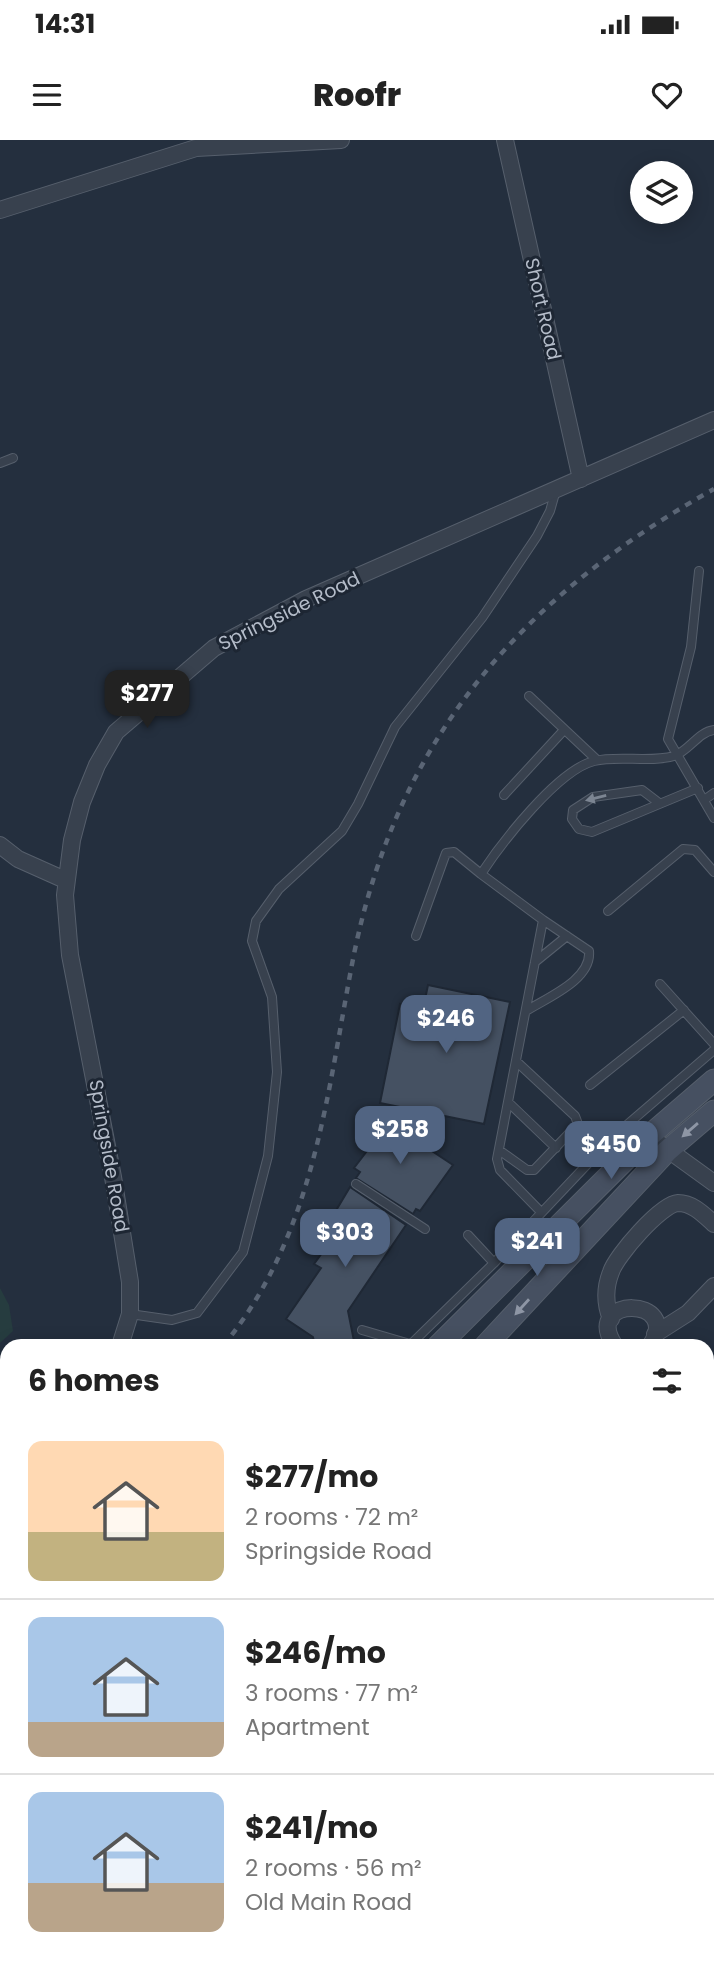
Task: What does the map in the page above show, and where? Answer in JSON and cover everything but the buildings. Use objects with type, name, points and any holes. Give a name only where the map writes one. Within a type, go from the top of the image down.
[{"type":"main road","points":[[445,1339],[649,1136],[714,1080]]},
{"type":"main road","points":[[492,1339],[667,1151],[714,1111]]},
{"type":"street","points":[[0,210],[197,148],[341,140]]},
{"type":"street","name":"Short Road","points":[[505,140],[581,479]]},
{"type":"street","name":"Springside Road","points":[[122,1339],[130,1314],[126,1249],[70,955],[65,880],[82,802],[97,765],[116,732],[214,648],[306,598],[714,420]]},
{"type":"street","points":[[0,845],[18,859],[65,880]]},
{"type":"street","points":[[649,1136],[714,1183]]},
{"type":"street","points":[[612,1339],[608,1332],[611,1319],[606,1300],[611,1272],[617,1260],[662,1212],[673,1204],[686,1204],[714,1224]]},
{"type":"street","points":[[653,1339],[688,1313],[714,1286]]},
{"type":"street","points":[[611,1319],[626,1307],[640,1307],[651,1315],[652,1339]]},
{"type":"lane","points":[[0,463],[12,458]]},
{"type":"lane","points":[[130,1314],[172,1320],[197,1313],[243,1252],[268,1156],[277,1072],[272,997],[252,941],[256,921],[279,888],[342,831],[395,727],[456,652],[505,585],[537,536],[550,511],[556,490]]},
{"type":"lane","points":[[699,571],[691,647],[669,732],[674,753],[714,818]]},
{"type":"lane","points":[[529,696],[597,760]]},
{"type":"lane","points":[[504,795],[564,730]]},
{"type":"lane","points":[[481,874],[508,835],[579,766],[597,760],[674,753],[707,731],[714,730]]},
{"type":"lane","points":[[659,803],[642,790],[593,797],[573,810],[572,819],[579,829],[592,832],[622,822],[659,803],[698,788]]},
{"type":"lane","points":[[704,800],[714,793]]},
{"type":"lane","points":[[608,911],[682,849],[695,850],[714,872]]},
{"type":"lane","points":[[416,936],[446,853],[454,852],[589,951],[586,967],[577,978],[526,1011]]},
{"type":"lane","points":[[540,1211],[500,1170],[499,1150],[543,919]]},
{"type":"lane","points":[[535,962],[566,936]]},
{"type":"lane","points":[[660,984],[714,1044]]},
{"type":"lane","points":[[590,1085],[684,1010]]},
{"type":"lane","points":[[416,1339],[494,1263],[540,1211],[631,1121],[714,1050]]},
{"type":"lane","points":[[499,1150],[527,1170],[534,1170],[575,1129],[578,1120],[517,1062]]},
{"type":"lane","points":[[509,1103],[556,1147]]},
{"type":"lane","points":[[631,1121],[649,1136]]},
{"type":"lane","points":[[356,1184],[425,1229]]},
{"type":"lane","points":[[468,1235],[494,1263]]},
{"type":"lane","points":[[362,1330],[391,1339]]},
{"type":"green space","points":[[0,1288],[9,1305],[13,1331],[4,1339],[0,1339]]},
{"type":"railway","points":[[228,1339],[254,1302],[279,1256],[298,1208],[325,1108],[354,954],[375,876],[402,804],[437,739],[479,680],[528,625],[584,576],[646,531],[714,489]]}]
